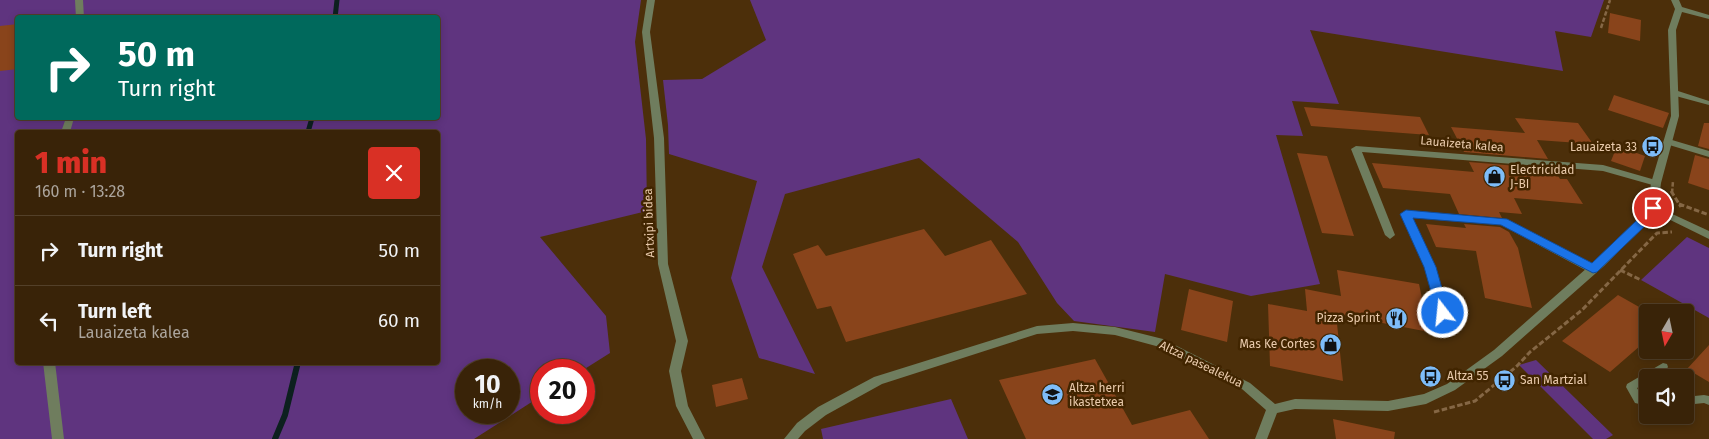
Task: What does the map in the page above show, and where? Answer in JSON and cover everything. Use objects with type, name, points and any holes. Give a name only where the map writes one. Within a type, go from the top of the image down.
[{"type":"street","points":[[79,0],[80,15]]},
{"type":"street","name":"Artxipi bidea","points":[[651,0],[646,32],[659,138],[663,264],[682,341],[675,371],[682,406],[699,439]]},
{"type":"street","points":[[1261,439],[1273,409],[1296,404],[1388,406],[1426,399],[1458,383],[1498,354],[1593,269],[1641,223],[1653,208],[1656,183],[1675,116],[1672,30],[1677,4],[1709,17]]},
{"type":"street","name":"Lauaizeta kalea","points":[[1390,235],[1356,149],[1603,168],[1656,183]]},
{"type":"street","points":[[1653,208],[1709,234]]},
{"type":"street","points":[[1406,214],[1503,222],[1593,269]]},
{"type":"street","name":"Altza pasealekua","points":[[790,439],[801,427],[822,411],[878,380],[1037,330],[1073,327],[1115,331],[1159,342],[1246,386],[1273,409]]},
{"type":"street","points":[[49,365],[58,439]]},
{"type":"lane","points":[[1675,93],[1709,102]]},
{"type":"lane","points":[[1669,142],[1709,154]]},
{"type":"lane","points":[[1406,214],[1430,267],[1443,313]]},
{"type":"lane","points":[[1639,382],[1631,387],[1639,400]]},
{"type":"lane","points":[[1694,400],[1704,399],[1709,401]]},
{"type":"path","points":[[1601,28],[1610,0]]},
{"type":"path","points":[[1678,204],[1709,215]]},
{"type":"path","points":[[1620,270],[1641,280]]},
{"type":"shaded area","points":[[0,0],[641,0],[635,42],[646,139],[647,211],[540,237],[606,316],[610,353],[595,362],[595,359],[530,359],[530,403],[520,409],[520,359],[455,359],[455,424],[497,424],[474,439],[0,439]]},
{"type":"shaded area","points":[[750,0],[1604,0],[1591,37],[1555,31],[1563,71],[1310,30],[1339,104],[1292,101],[1303,136],[1276,135],[1320,284],[1251,296],[1165,274],[1155,332],[1074,321],[1057,303],[1018,242],[919,158],[785,194],[762,267],[815,374],[759,358],[731,278],[757,181],[669,154],[663,80],[702,79],[766,40]]},
{"type":"shaded area","points":[[1687,237],[1709,248],[1709,318],[1694,310],[1694,304],[1684,304],[1641,280]]},
{"type":"shaded area","points":[[1536,360],[1613,435],[1606,439],[1593,439],[1519,365]]},
{"type":"shaded area","points":[[951,399],[968,439],[823,439],[821,429]]},
{"type":"building","points":[[1610,13],[1641,20],[1640,41],[1608,33]]},
{"type":"building","points":[[15,24],[15,69],[0,71],[0,26]]},
{"type":"building","points":[[1614,95],[1669,113],[1663,128],[1608,110]]},
{"type":"building","points":[[1304,107],[1420,117],[1429,135],[1311,126]]},
{"type":"building","points":[[1515,118],[1578,123],[1593,144],[1537,140],[1548,159],[1464,152],[1451,127],[1525,133]]},
{"type":"building","points":[[1704,123],[1709,123],[1709,149],[1698,146]]},
{"type":"building","points":[[1617,146],[1645,156],[1640,171],[1611,161]]},
{"type":"building","points":[[1297,153],[1327,156],[1354,236],[1322,233]]},
{"type":"building","points":[[1695,155],[1709,159],[1709,190],[1688,183]]},
{"type":"building","points":[[1469,162],[1554,169],[1560,179],[1567,179],[1583,204],[1514,198],[1522,214],[1499,212],[1502,218],[1459,214],[1450,194],[1383,188],[1372,163],[1474,172]]},
{"type":"building","points":[[1426,224],[1466,228],[1464,224],[1500,227],[1509,232],[1518,248],[1532,308],[1485,298],[1476,251],[1436,247]]},
{"type":"building","points":[[924,229],[945,256],[991,240],[1027,294],[846,342],[831,306],[817,309],[793,254],[818,245],[826,256]]},
{"type":"building","points":[[1337,270],[1419,284],[1429,332],[1336,314],[1343,381],[1270,366],[1268,304],[1307,311],[1305,289],[1341,296]]},
{"type":"building","points":[[1189,289],[1233,301],[1227,342],[1181,330]]},
{"type":"building","points":[[1618,295],[1639,307],[1639,347],[1610,372],[1562,341]]},
{"type":"building","points":[[1709,345],[1709,382],[1694,373],[1694,369],[1687,369]]},
{"type":"building","points":[[1095,359],[1132,425],[1190,410],[1209,439],[1026,439],[999,380]]},
{"type":"building","points":[[742,378],[748,399],[716,407],[712,385]]},
{"type":"building","points":[[1333,419],[1395,432],[1394,439],[1336,439]]},
{"type":"waterway","points":[[335,15],[337,0]]},
{"type":"waterway","points":[[309,130],[311,120]]},
{"type":"waterway","points":[[275,439],[285,415],[297,365]]},
{"type":"place","name":"Lauaizeta 33","points":[[1653,147]]},
{"type":"place","name":"Electricidad J-BI","points":[[1494,177]]},
{"type":"place","name":"Pizza Sprint","points":[[1396,318]]},
{"type":"place","name":"Mas Ke Cortes","points":[[1331,344]]},
{"type":"place","name":"Altza 55","points":[[1431,376]]},
{"type":"place","name":"San Martzial","points":[[1504,380]]},
{"type":"place","name":"Altza herri ikastetxea","points":[[1053,395]]},
{"type":"route","points":[[1443,313],[1430,267],[1406,214],[1503,222],[1593,269],[1641,223],[1653,208]]}]
